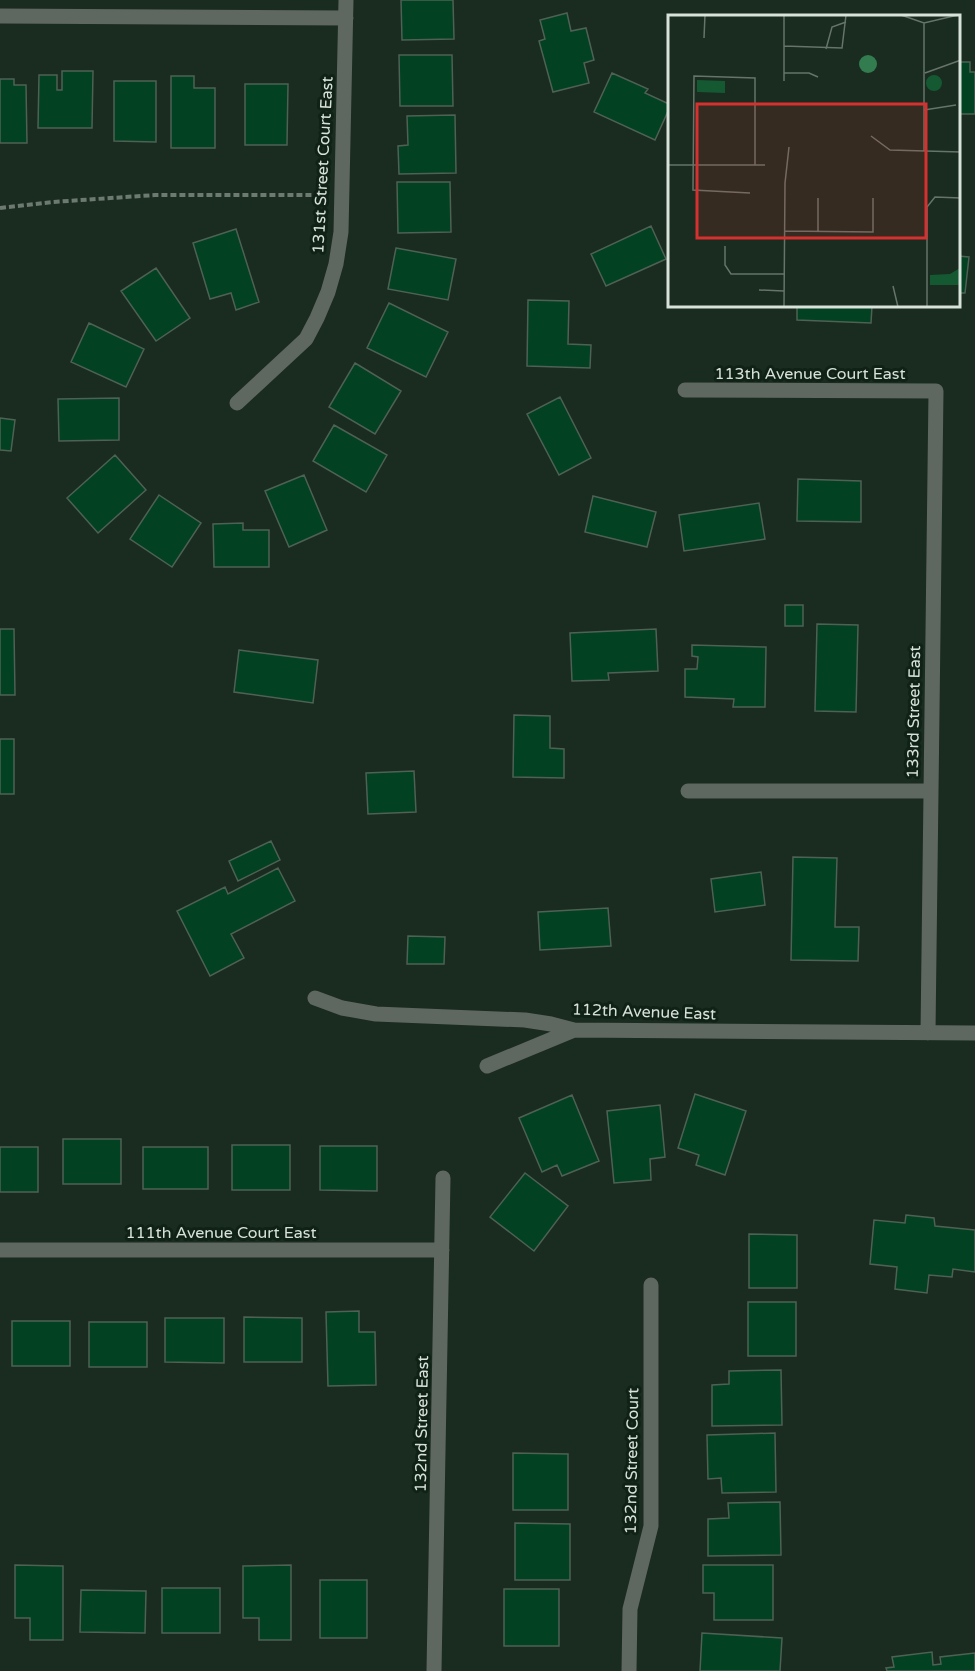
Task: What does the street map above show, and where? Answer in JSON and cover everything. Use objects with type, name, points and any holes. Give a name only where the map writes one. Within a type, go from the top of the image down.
[{"type":"street","points":[[43,0],[43,16]]},
{"type":"street","name":"131st Street Court East","points":[[237,403],[306,339],[328,292],[336,264],[342,195],[346,0]]},
{"type":"street","points":[[0,16],[346,18]]},
{"type":"street","name":"113th Avenue Court East","points":[[685,390],[936,391]]},
{"type":"street","name":"133rd Street East","points":[[928,1033],[936,391]]},
{"type":"street","points":[[688,791],[930,791]]},
{"type":"street","name":"112th Avenue East","points":[[315,998],[342,1008],[376,1014],[525,1020],[574,1030],[975,1034]]},
{"type":"street","points":[[487,1066],[574,1030]]},
{"type":"street","name":"132nd Street East","points":[[434,1671],[443,1178]]},
{"type":"street","name":"111th Avenue Court East","points":[[0,1250],[442,1250]]},
{"type":"street","name":"132nd Street Court","points":[[629,1671],[630,1609],[651,1526],[651,1285]]},
{"type":"path","points":[[0,208],[155,195],[342,195]]},
{"type":"building","points":[[401,0],[453,0],[454,39],[402,40]]},
{"type":"building","points":[[567,13],[571,31],[586,28],[594,60],[584,63],[589,83],[553,92],[539,41],[545,39],[540,20]]},
{"type":"building","points":[[399,55],[452,55],[453,106],[400,106]]},
{"type":"building","points":[[960,62],[970,62],[970,72],[975,72],[975,114],[960,114]]},
{"type":"building","points":[[62,71],[93,71],[92,128],[38,128],[39,75],[57,75],[57,90],[62,90]]},
{"type":"building","points":[[612,73],[648,89],[645,93],[668,104],[668,111],[655,140],[594,112]]},
{"type":"building","points":[[171,76],[194,76],[194,88],[215,88],[215,148],[171,148]]},
{"type":"building","points":[[0,79],[14,79],[14,85],[26,85],[27,143],[0,143]]},
{"type":"building","points":[[114,81],[156,81],[156,142],[114,141]]},
{"type":"building","points":[[245,84],[288,84],[287,145],[245,145]]},
{"type":"building","points":[[455,115],[456,173],[399,174],[398,146],[408,145],[407,116]]},
{"type":"building","points":[[397,182],[450,182],[451,232],[398,233]]},
{"type":"building","points":[[651,226],[666,259],[606,286],[591,254]]},
{"type":"building","points":[[236,229],[259,302],[236,310],[231,293],[210,299],[193,243]]},
{"type":"building","points":[[396,248],[456,259],[448,300],[388,289]]},
{"type":"building","points":[[960,256],[969,257],[965,293],[960,293]]},
{"type":"building","points":[[156,268],[190,318],[156,341],[121,291]]},
{"type":"building","points":[[528,300],[569,301],[568,344],[591,345],[590,368],[527,366]]},
{"type":"building","points":[[389,303],[448,332],[426,377],[367,348]]},
{"type":"building","points":[[797,308],[872,308],[871,323],[797,320]]},
{"type":"building","points":[[89,323],[144,349],[126,387],[71,362]]},
{"type":"building","points":[[355,363],[401,391],[375,434],[329,407]]},
{"type":"building","points":[[560,397],[591,458],[559,475],[527,414]]},
{"type":"building","points":[[119,398],[119,440],[59,441],[58,399]]},
{"type":"building","points":[[0,418],[15,420],[11,451],[0,450]]},
{"type":"building","points":[[334,425],[387,455],[366,492],[313,461]]},
{"type":"building","points":[[115,455],[146,490],[98,533],[67,498]]},
{"type":"building","points":[[304,475],[327,530],[289,547],[265,491]]},
{"type":"building","points":[[798,479],[861,481],[861,522],[797,521]]},
{"type":"building","points":[[159,495],[201,523],[172,567],[130,539]]},
{"type":"building","points":[[593,496],[656,512],[647,547],[585,532]]},
{"type":"building","points":[[759,503],[765,539],[684,551],[679,515]]},
{"type":"building","points":[[243,523],[243,530],[269,530],[269,567],[214,567],[213,524]]},
{"type":"building","points":[[785,605],[803,605],[803,626],[785,626]]},
{"type":"building","points":[[817,624],[858,625],[856,712],[815,711]]},
{"type":"building","points":[[0,629],[14,629],[15,695],[0,695]]},
{"type":"building","points":[[656,629],[658,671],[608,673],[609,680],[572,681],[570,633]]},
{"type":"building","points":[[692,645],[766,647],[765,707],[733,707],[734,699],[685,697],[685,669],[697,669],[698,657],[692,656]]},
{"type":"building","points":[[239,650],[318,660],[313,703],[234,692]]},
{"type":"building","points":[[514,715],[550,716],[550,748],[564,749],[564,778],[513,777]]},
{"type":"building","points":[[0,739],[14,739],[14,794],[0,794]]},
{"type":"building","points":[[414,771],[416,812],[368,814],[366,773]]},
{"type":"building","points":[[271,841],[280,860],[238,881],[229,861]]},
{"type":"building","points":[[793,857],[837,858],[835,927],[859,927],[858,961],[791,960]]},
{"type":"building","points":[[278,868],[295,901],[231,934],[244,958],[210,976],[177,911],[225,887],[228,894]]},
{"type":"building","points":[[761,872],[765,905],[715,912],[711,879]]},
{"type":"building","points":[[608,908],[611,946],[540,950],[538,912]]},
{"type":"building","points":[[408,936],[445,937],[444,964],[407,964]]},
{"type":"building","points":[[695,1094],[746,1111],[725,1175],[696,1165],[699,1155],[678,1148]]},
{"type":"building","points":[[572,1095],[599,1161],[562,1176],[557,1165],[542,1172],[519,1118]]},
{"type":"building","points":[[660,1105],[665,1157],[650,1159],[651,1180],[614,1183],[607,1111]]},
{"type":"building","points":[[63,1139],[121,1139],[121,1184],[63,1184]]},
{"type":"building","points":[[232,1145],[290,1145],[290,1190],[232,1190]]},
{"type":"building","points":[[320,1146],[377,1146],[377,1191],[320,1190]]},
{"type":"building","points":[[0,1147],[38,1147],[38,1192],[0,1192]]},
{"type":"building","points":[[143,1147],[208,1147],[208,1189],[143,1189]]},
{"type":"building","points":[[525,1173],[568,1206],[534,1251],[490,1217]]},
{"type":"building","points":[[906,1215],[934,1218],[935,1226],[975,1230],[975,1272],[953,1269],[952,1277],[929,1275],[927,1293],[895,1289],[897,1267],[870,1264],[874,1220],[905,1223]]},
{"type":"building","points":[[749,1234],[797,1235],[797,1288],[749,1288]]},
{"type":"building","points":[[748,1302],[796,1302],[796,1356],[748,1356]]},
{"type":"building","points":[[359,1311],[359,1332],[375,1332],[376,1385],[328,1386],[326,1312]]},
{"type":"building","points":[[244,1317],[302,1318],[302,1362],[244,1362]]},
{"type":"building","points":[[165,1318],[224,1318],[224,1363],[165,1362]]},
{"type":"building","points":[[12,1321],[70,1321],[70,1366],[12,1366]]},
{"type":"building","points":[[89,1322],[147,1322],[147,1367],[89,1367]]},
{"type":"building","points":[[781,1370],[782,1425],[712,1426],[712,1385],[729,1384],[729,1371]]},
{"type":"building","points":[[775,1433],[776,1492],[722,1493],[721,1478],[708,1479],[707,1435]]},
{"type":"building","points":[[513,1453],[568,1454],[568,1510],[513,1510]]},
{"type":"building","points":[[780,1502],[781,1555],[708,1556],[708,1519],[729,1518],[728,1503]]},
{"type":"building","points":[[515,1523],[570,1524],[570,1580],[515,1580]]},
{"type":"building","points":[[15,1565],[63,1566],[63,1640],[30,1640],[30,1618],[15,1618]]},
{"type":"building","points":[[291,1565],[291,1640],[259,1640],[259,1618],[243,1618],[243,1566]]},
{"type":"building","points":[[703,1565],[773,1565],[773,1620],[714,1620],[714,1593],[703,1593]]},
{"type":"building","points":[[320,1580],[367,1580],[367,1638],[320,1638]]},
{"type":"building","points":[[162,1588],[220,1588],[220,1633],[162,1633]]},
{"type":"building","points":[[504,1589],[559,1589],[559,1646],[504,1646]]},
{"type":"building","points":[[81,1590],[146,1591],[145,1633],[80,1632]]},
{"type":"building","points":[[702,1633],[782,1638],[780,1671],[700,1671]]},
{"type":"building","points":[[932,1652],[933,1665],[941,1664],[940,1657],[975,1653],[975,1671],[887,1671],[886,1668],[894,1667],[892,1657]]}]
